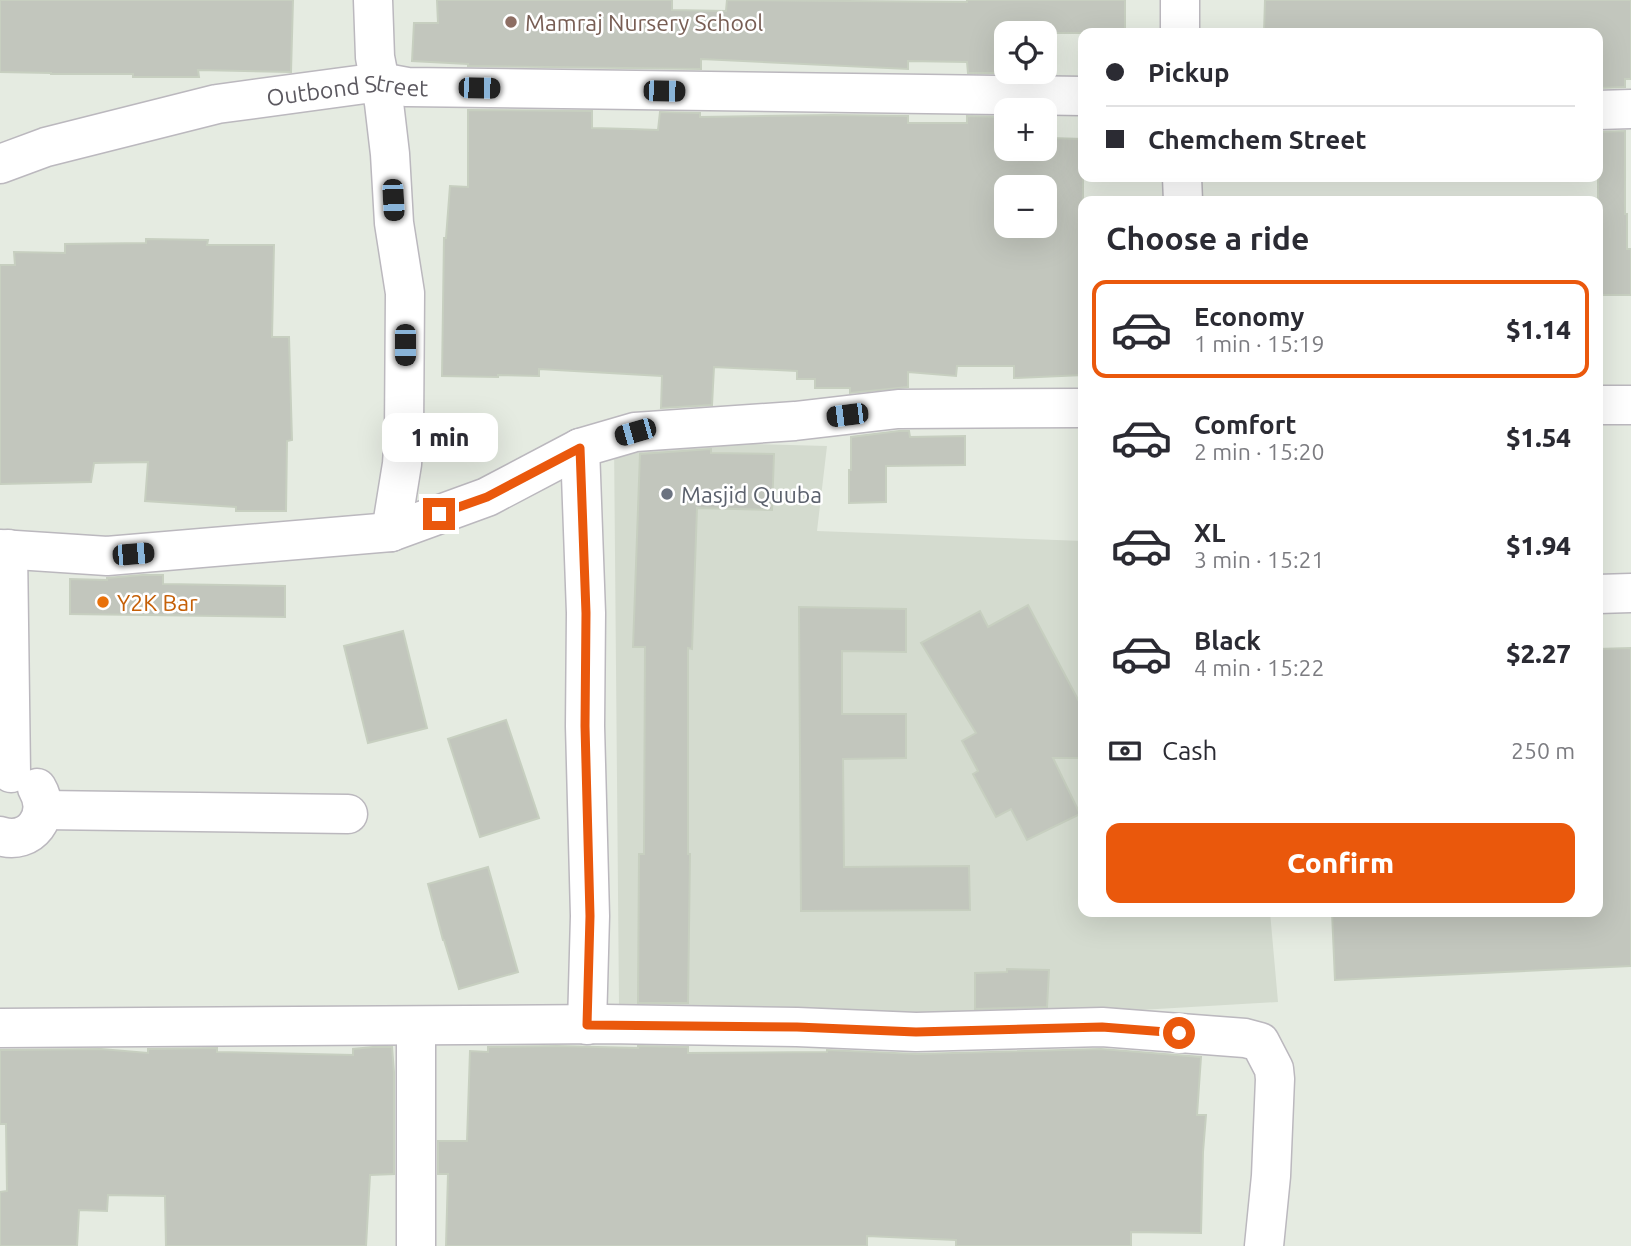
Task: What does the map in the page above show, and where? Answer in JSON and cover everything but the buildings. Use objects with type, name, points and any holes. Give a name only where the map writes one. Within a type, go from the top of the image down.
[{"type":"street","points":[[373,0],[375,57],[390,154],[394,223],[405,293],[404,433],[391,532]]},
{"type":"street","points":[[1180,0],[1180,28]]},
{"type":"street","name":"Outbond Street","points":[[0,164],[46,148],[217,104],[380,82],[420,88],[1078,96]]},
{"type":"street","points":[[1603,110],[1631,108]]},
{"type":"street","points":[[1603,405],[1631,405]]},
{"type":"street","points":[[0,836],[18,838],[30,832],[39,822],[43,810],[42,796],[35,785],[25,776],[6,774],[4,549],[107,556],[391,532],[487,497],[580,448],[635,432],[795,421],[898,409],[1078,408]]},
{"type":"street","points":[[580,448],[586,613],[585,726],[590,916],[587,1025]]},
{"type":"street","points":[[1603,594],[1631,593]]},
{"type":"street","points":[[43,810],[348,814]]},
{"type":"street","points":[[0,1028],[587,1025],[797,1027],[916,1032],[1102,1027],[1245,1038],[1260,1042],[1274,1069],[1275,1079],[1271,1176],[1264,1246]]},
{"type":"street","points":[[416,1026],[416,1246]]},
{"type":"shaded area","points":[[614,440],[827,446],[817,531],[1078,541],[1078,917],[1270,917],[1278,1002],[1021,1017],[619,1006]]},
{"type":"place","name":"Mamraj Nursery School","points":[[511,22]]},
{"type":"place","name":"Masjid Quuba","points":[[667,494]]},
{"type":"place","name":"Y2K Bar","points":[[103,602]]},
{"type":"route","points":[[439,514],[487,497],[580,448],[586,613],[585,726],[590,916],[587,1025],[797,1027],[916,1032],[1102,1027],[1179,1033]]}]
